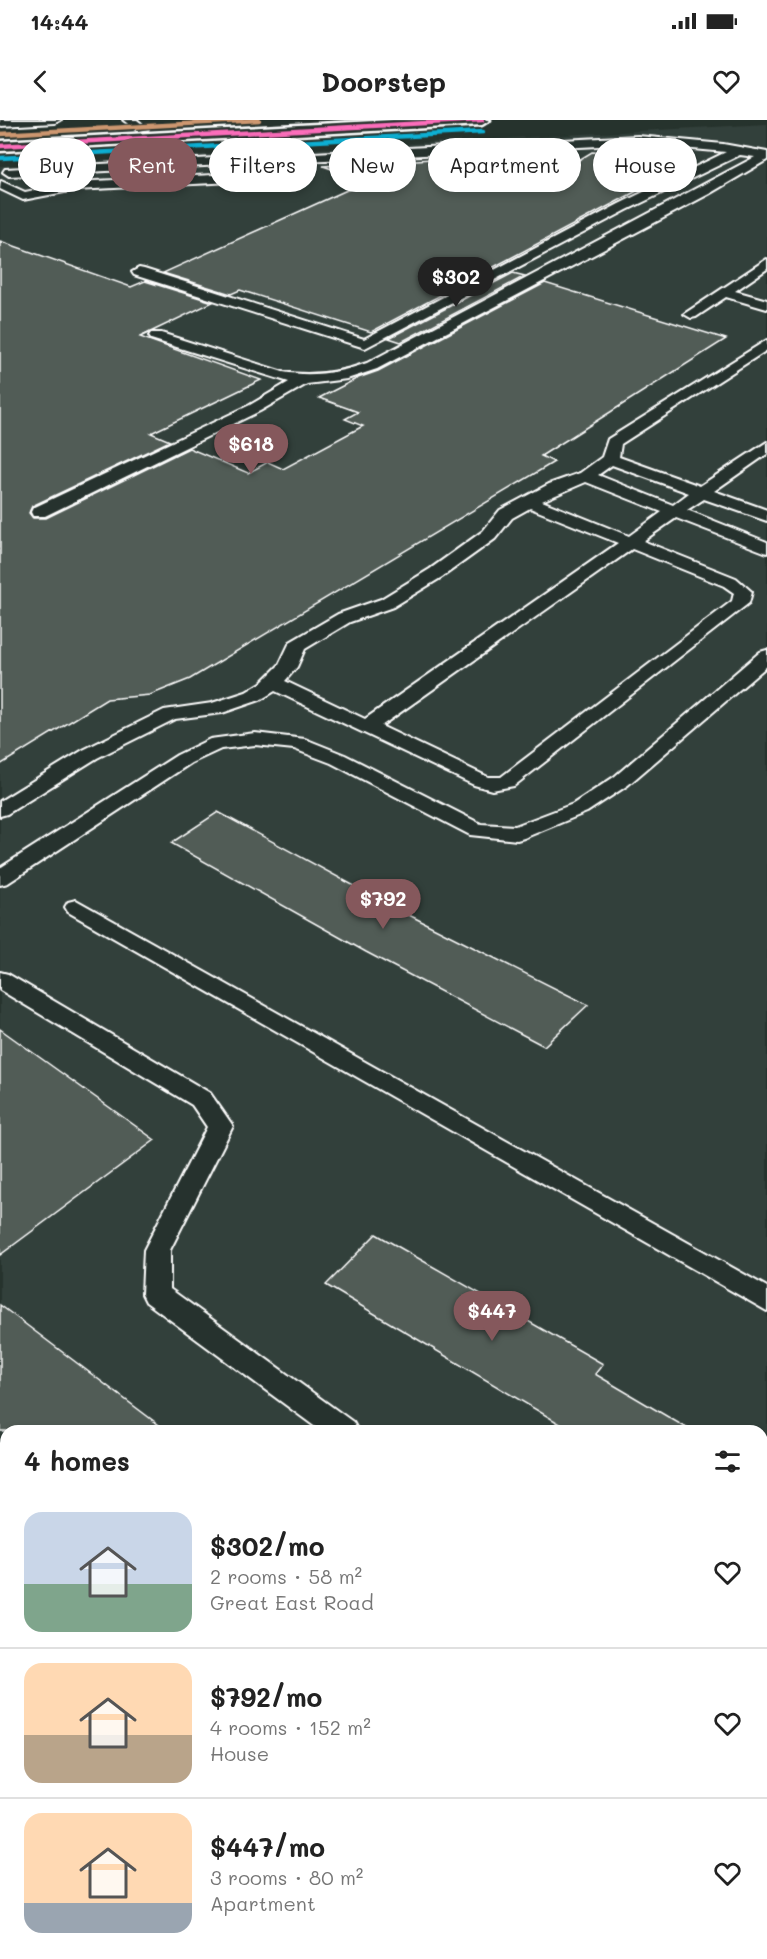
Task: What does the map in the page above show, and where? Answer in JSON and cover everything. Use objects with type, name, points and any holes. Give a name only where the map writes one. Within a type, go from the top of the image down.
[{"type":"main road","points":[[0,136],[136,124],[290,120]]},
{"type":"main road","points":[[0,146],[482,120]]},
{"type":"lane","points":[[0,123],[55,120]]},
{"type":"lane","points":[[317,157],[638,140],[767,156]]},
{"type":"lane","points":[[139,272],[364,344],[623,207],[738,151]]},
{"type":"lane","points":[[156,336],[280,376],[303,380],[347,375],[372,366],[767,156]]},
{"type":"lane","points":[[209,162],[9,174],[1,185],[23,196],[75,186],[209,179]]},
{"type":"lane","points":[[691,315],[767,263]]},
{"type":"lane","points":[[725,292],[767,305]]},
{"type":"lane","points":[[0,810],[90,754],[171,714],[235,703],[274,683],[288,667],[297,646],[344,618],[387,603],[436,573],[489,535],[506,514],[555,488],[586,476],[610,459],[614,442],[767,344]]},
{"type":"lane","points":[[39,512],[255,408],[303,380]]},
{"type":"lane","points":[[366,727],[767,447]]},
{"type":"lane","points":[[610,459],[767,516]]},
{"type":"lane","points":[[586,476],[767,548]]},
{"type":"lane","points":[[274,683],[480,781],[492,784],[507,782],[740,603],[743,592],[730,582],[529,502]]},
{"type":"lane","points":[[0,878],[184,759],[217,743],[255,739],[298,743],[338,759],[477,830],[517,833],[580,808],[621,781],[767,656]]},
{"type":"lane","points":[[76,907],[767,1300]]},
{"type":"lane","points":[[0,980],[201,1099],[220,1126],[157,1250],[156,1294],[334,1425]]},
{"type":"shaded area","points":[[767,124],[767,1425],[0,1425],[0,166],[18,165],[18,192],[96,192],[96,161],[108,160],[108,192],[197,192],[197,155],[209,155],[209,192],[317,192],[317,149],[329,148],[329,192],[416,192],[416,143],[428,143],[428,192],[581,192],[581,138],[511,138]]},
{"type":"building","points":[[592,152],[593,192],[635,192],[371,332],[240,290],[231,294],[163,273],[343,192],[416,192],[416,160],[428,159],[428,192],[581,192],[581,159]]},
{"type":"building","points":[[0,241],[131,287],[145,281],[213,302],[140,337],[261,380],[151,433],[170,441],[32,506],[29,513],[33,518],[46,518],[189,448],[248,473],[268,462],[283,469],[363,426],[345,419],[358,412],[319,398],[358,378],[378,371],[545,283],[726,339],[541,456],[554,462],[190,679],[150,695],[107,699],[0,765]]},
{"type":"building","points":[[513,273],[525,276],[401,342],[389,338]]},
{"type":"building","points":[[218,812],[395,908],[588,1005],[544,1046],[366,952],[171,843]]},
{"type":"building","points":[[0,1029],[155,1140],[0,1255]]},
{"type":"building","points":[[376,1234],[603,1364],[595,1374],[682,1425],[562,1425],[326,1285]]},
{"type":"building","points":[[0,1305],[159,1425],[0,1425]]},
{"type":"transit line","points":[[0,134],[259,120]]},
{"type":"transit line","points":[[0,146],[482,120]]},
{"type":"transit line","points":[[1,158],[483,132]]}]
